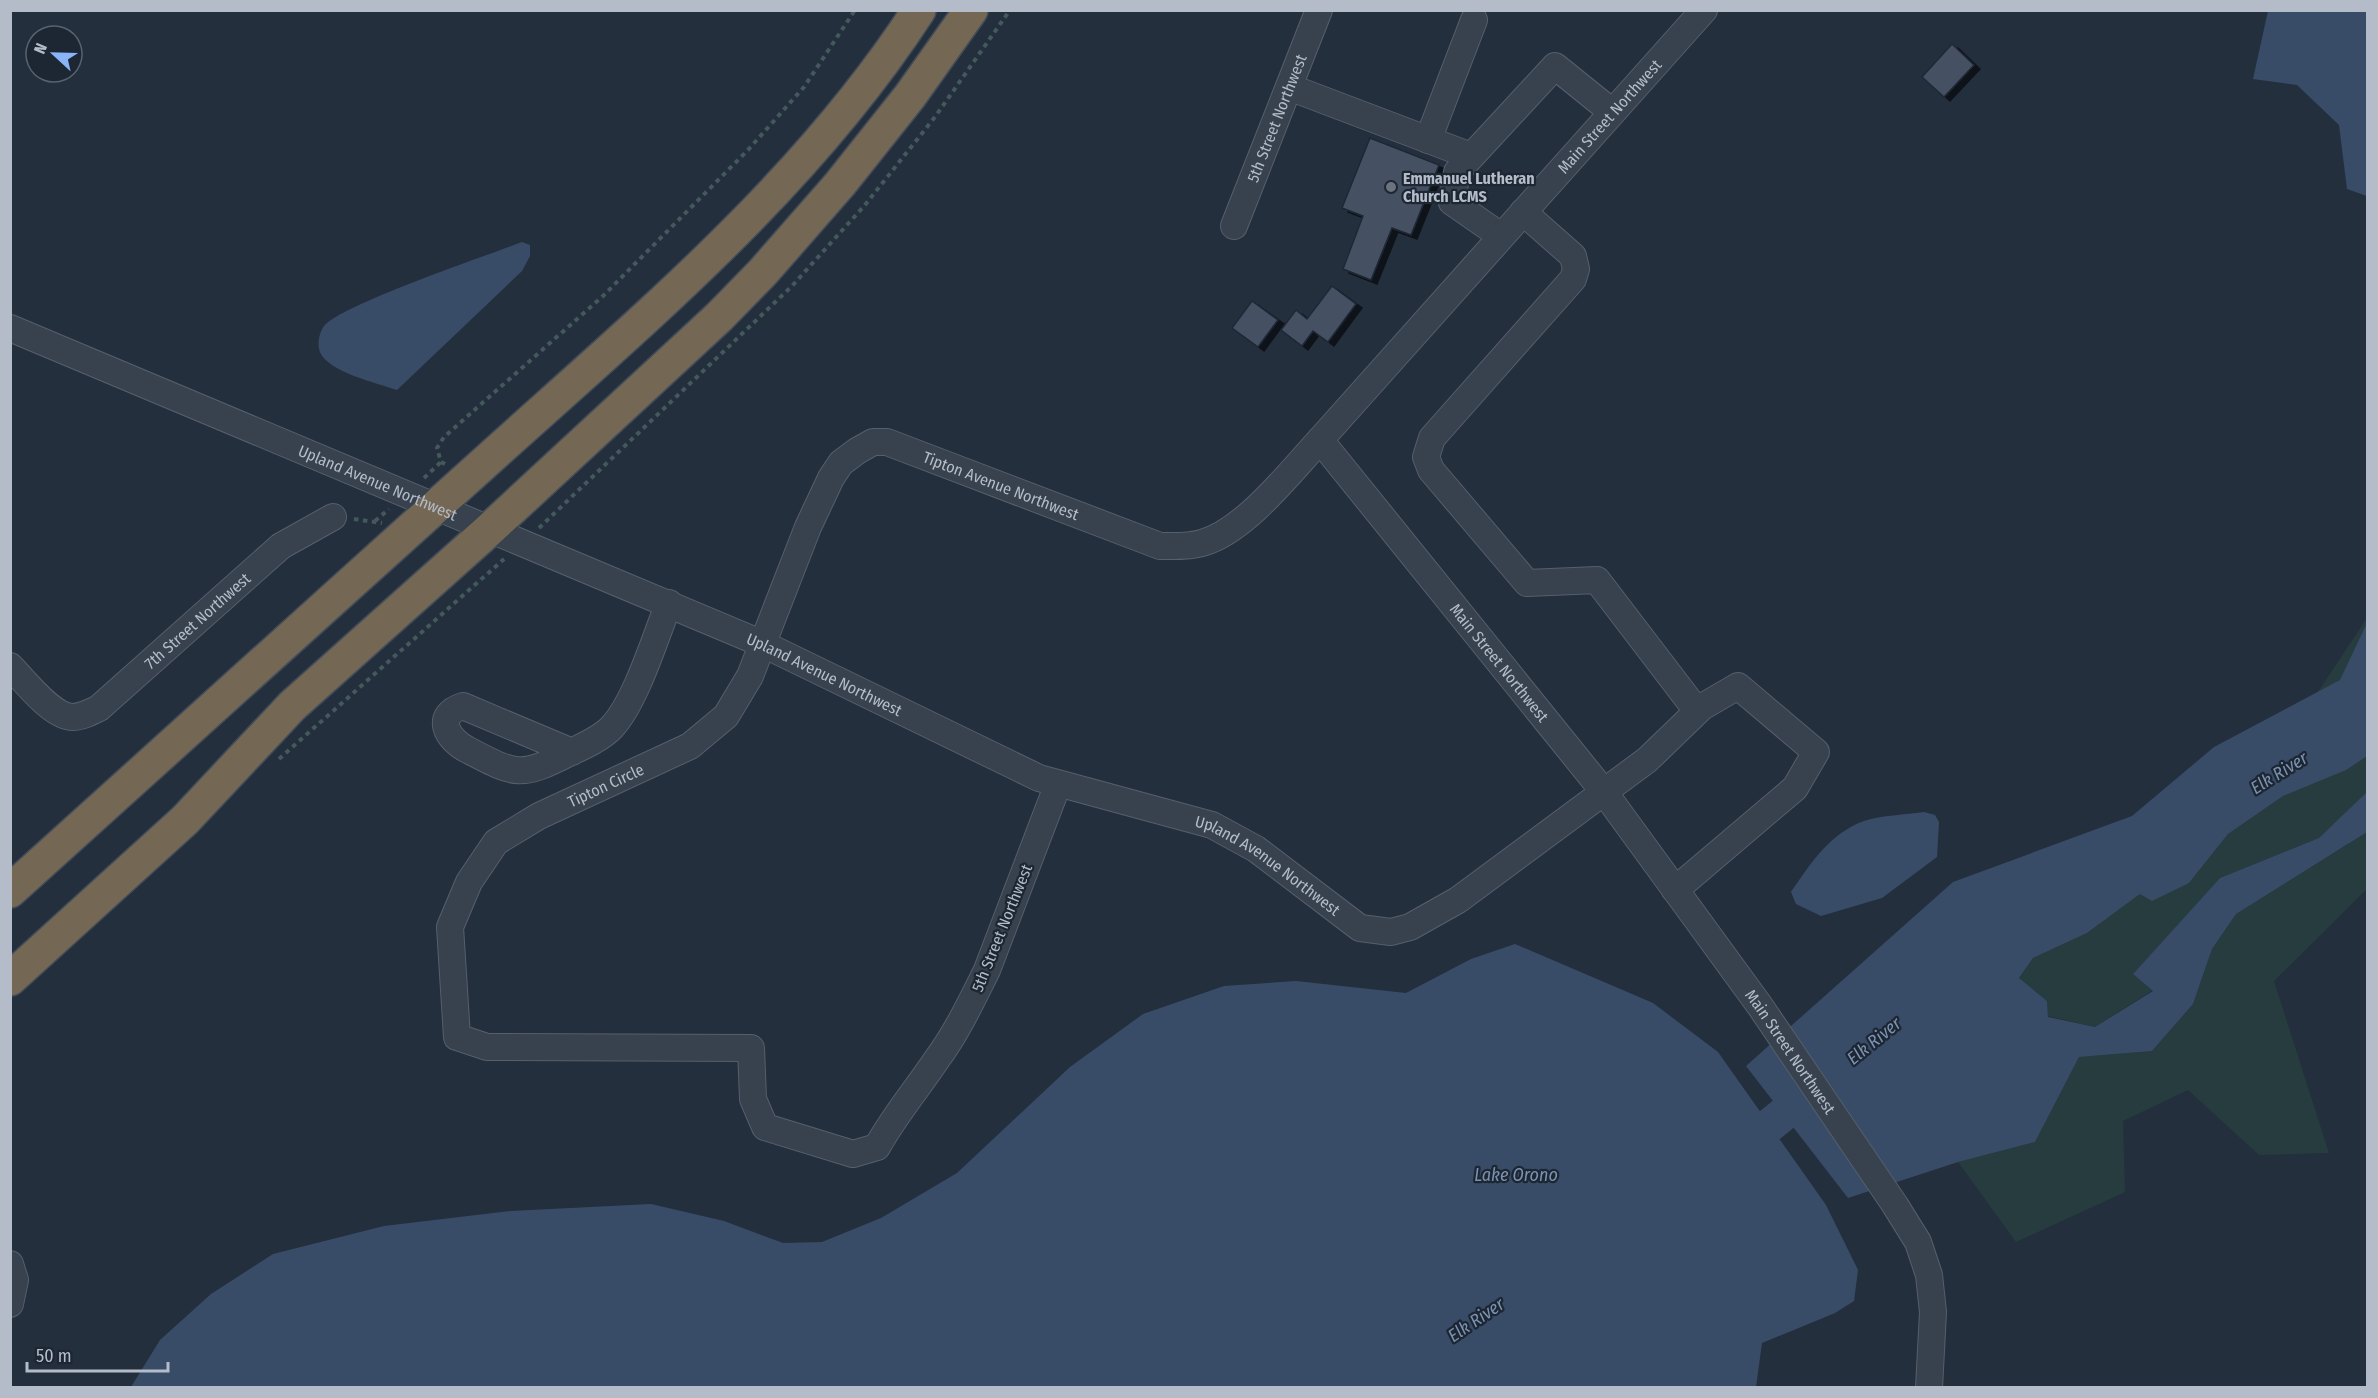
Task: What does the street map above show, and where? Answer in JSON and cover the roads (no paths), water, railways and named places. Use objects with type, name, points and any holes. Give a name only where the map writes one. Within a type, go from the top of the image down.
[{"type":"highway","points":[[10,891],[615,345],[751,217],[820,140],[872,75],[919,10]]},
{"type":"highway","points":[[10,978],[186,820],[292,706],[490,529],[719,317],[763,272],[840,184],[910,96],[971,10]]},
{"type":"street","name":"5th Street Northwest","points":[[1234,226],[1319,10]]},
{"type":"street","name":"Main Street Northwest","points":[[1704,10],[1320,440],[1604,792],[1760,1006],[1895,1205],[1918,1242],[1929,1275],[1934,1312],[1929,1388]]},
{"type":"street","points":[[1428,140],[1474,20]]},
{"type":"street","points":[[1501,236],[1452,202],[1457,172],[1471,156],[1555,66],[1612,112]]},
{"type":"street","points":[[1289,87],[1471,156]]},
{"type":"street","points":[[1523,212],[1573,256],[1576,269],[1573,279],[1432,438],[1426,456],[1431,470],[1527,583],[1598,580],[1697,711]]},
{"type":"street","name":"Upland Avenue Northwest","points":[[10,328],[438,505],[764,644],[1012,766],[1058,784],[1212,825],[1256,849],[1360,927],[1391,932],[1410,927],[1458,900],[1647,760],[1697,711],[1738,686],[1816,752],[1795,788],[1675,890]]},
{"type":"street","name":"Tipton Avenue Northwest","points":[[764,644],[808,527],[831,478],[841,463],[873,442],[887,442],[1135,538],[1160,546],[1181,547],[1202,543],[1220,536],[1237,523],[1320,440]]},
{"type":"street","name":"7th Street Northwest","points":[[10,666],[46,704],[60,714],[73,717],[99,708],[281,546],[333,517]]},
{"type":"street","points":[[572,752],[610,729],[624,711],[669,603]]},
{"type":"street","name":"Tipton Circle","points":[[450,927],[469,882],[496,842],[539,816],[690,746],[709,732],[726,716],[739,696],[764,644]]},
{"type":"street","name":"5th Street Northwest","points":[[450,927],[457,1037],[487,1047],[751,1048],[753,1099],[765,1127],[853,1154],[877,1147],[890,1124],[939,1057],[974,996],[1058,784]]},
{"type":"street","points":[[10,1264],[15,1280],[10,1304]]},
{"type":"water","points":[[2268,11],[2367,11],[2367,196],[2347,189],[2339,125],[2297,85],[2253,79]]},
{"type":"water","points":[[522,242],[530,245],[530,256],[522,271],[397,390],[343,371],[325,359],[320,352],[322,329],[336,317],[385,294]]},
{"type":"water","points":[[2367,623],[2367,756],[2346,770],[2283,796],[2228,834],[2189,883],[2152,901],[2140,894],[2087,933],[2033,958],[2019,978],[2047,1001],[2048,1017],[2095,1027],[2153,991],[2133,974],[2220,878],[2319,838],[2367,792],[2367,832],[2236,914],[2212,949],[2193,1004],[2152,1051],[2079,1057],[2035,1142],[1958,1162],[1848,1198],[1746,1066],[1953,882],[2132,816],[2214,747],[2340,680]]},
{"type":"water","points":[[1924,812],[1935,815],[1939,822],[1937,857],[1882,898],[1821,916],[1796,904],[1791,892],[1822,850],[1841,834],[1871,819]]},
{"type":"water","name":"Lake Orono","points":[[1515,944],[1653,1003],[1718,1052],[1826,1205],[1858,1270],[1854,1301],[1835,1313],[1762,1343],[1756,1387],[131,1387],[160,1340],[211,1294],[273,1254],[384,1226],[511,1211],[651,1204],[724,1221],[783,1243],[822,1242],[881,1218],[957,1173],[1070,1067],[1143,1014],[1224,986],[1296,981],[1406,993],[1471,959]]},
{"type":"waterway","name":"Elk River","points":[[1730,1151],[1770,1125],[1819,1085]]},
{"type":"place","name":"Emmanuel Lutheran Church LCMS","points":[[1391,187]]}]
